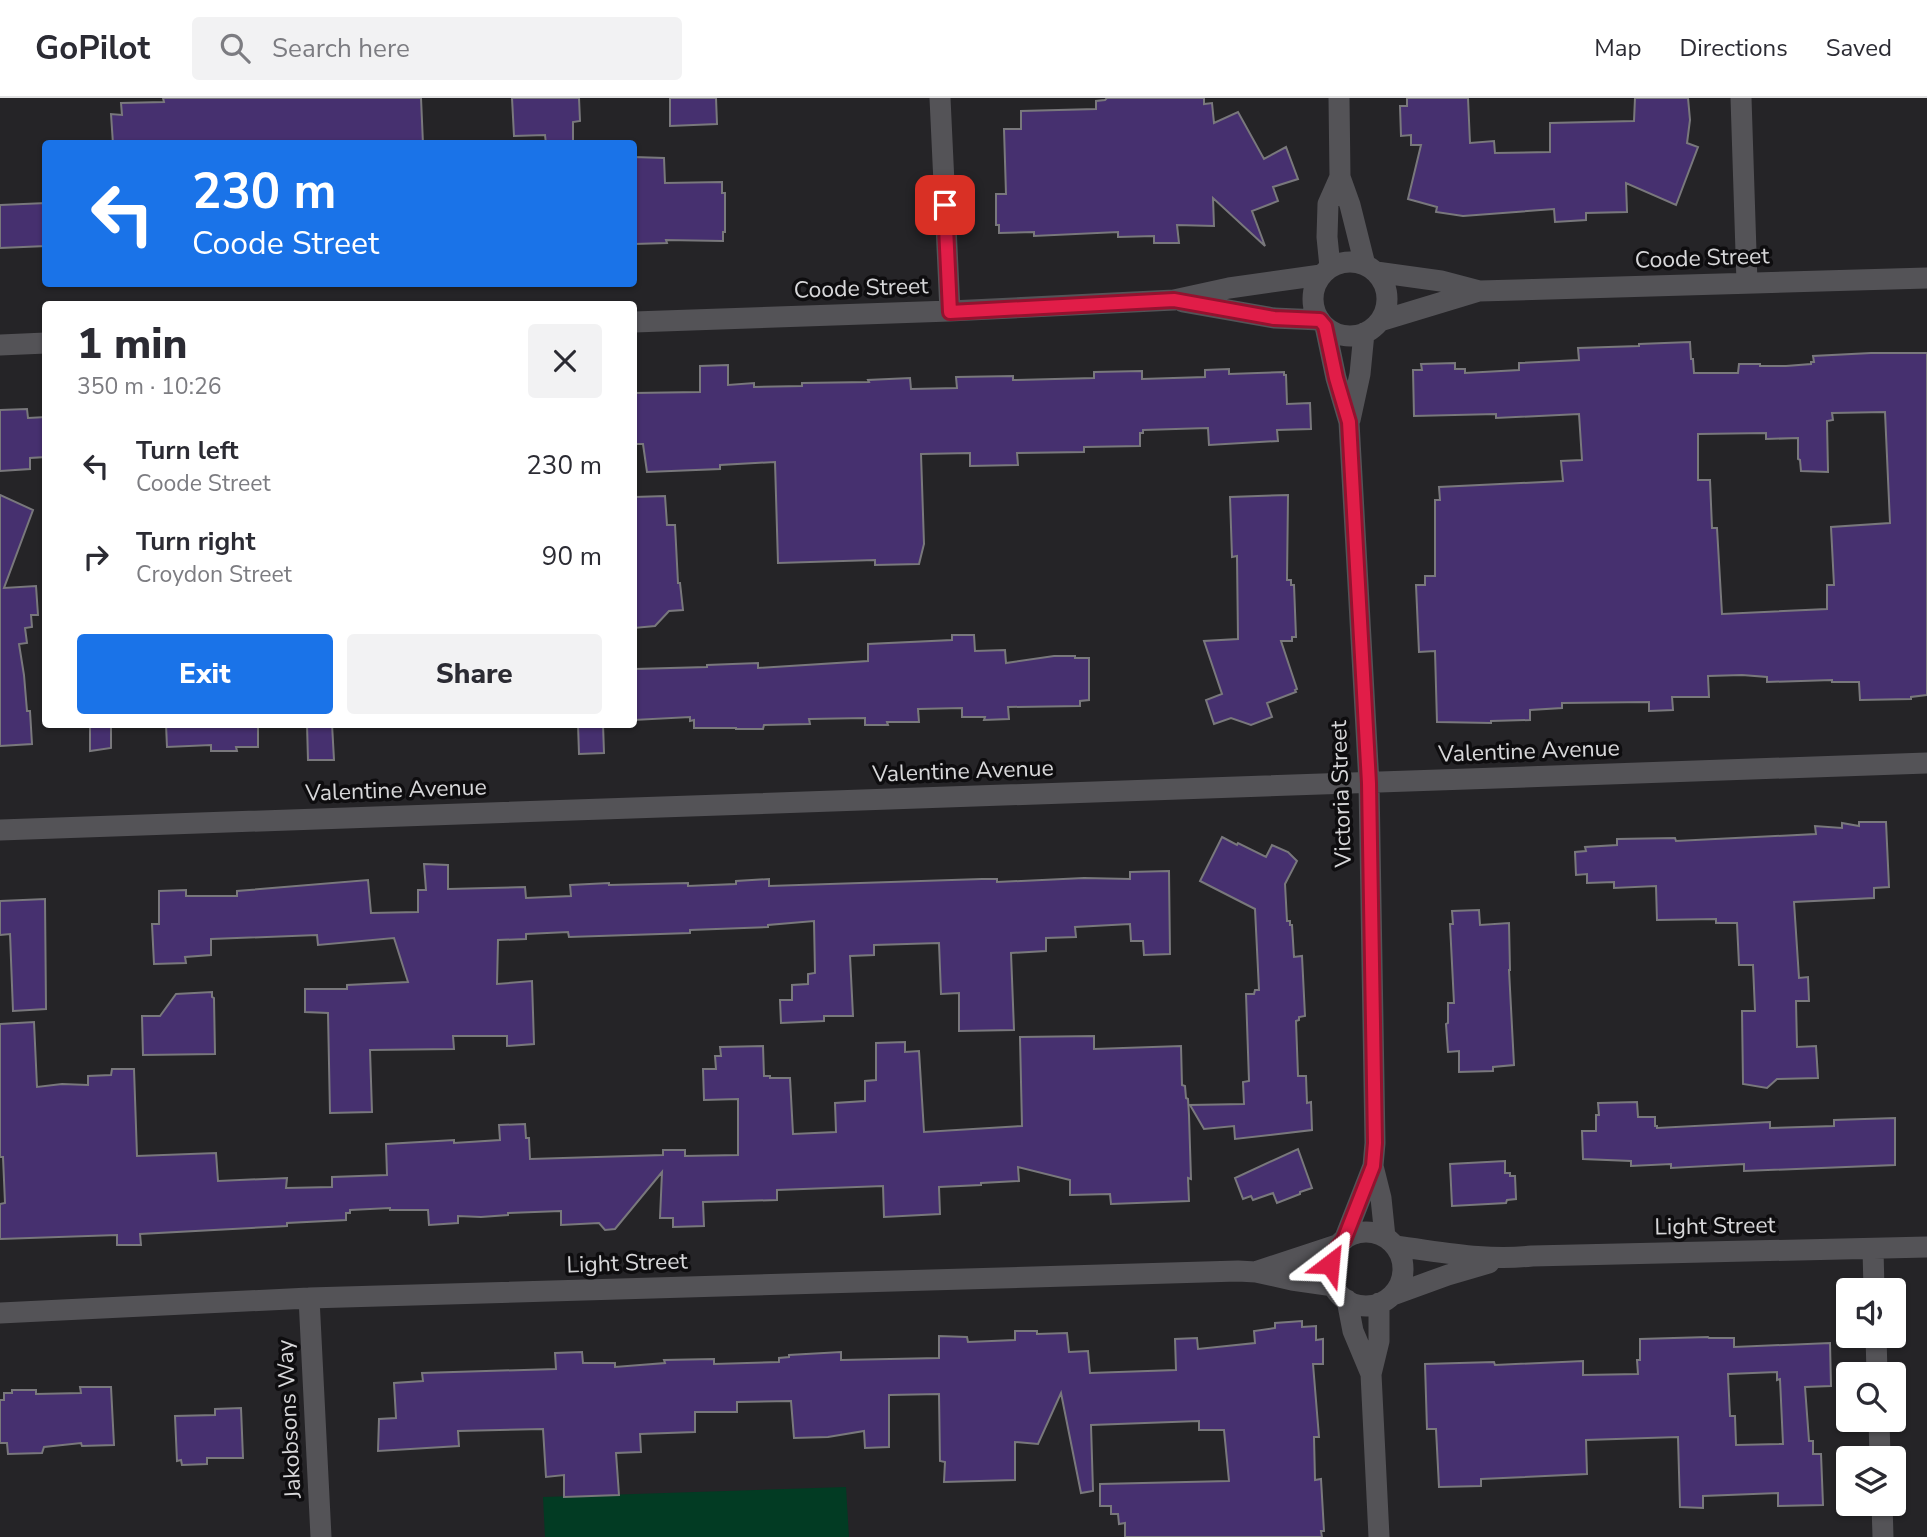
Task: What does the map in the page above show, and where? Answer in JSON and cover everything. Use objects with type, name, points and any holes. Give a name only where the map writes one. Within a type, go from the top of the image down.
[{"type":"street","points":[[940,98],[950,312]]},
{"type":"street","points":[[1339,98],[1340,177],[1371,269]]},
{"type":"street","points":[[1741,98],[1747,283]]},
{"type":"street","points":[[1326,271],[1328,204],[1340,177]]},
{"type":"street","points":[[1353,261],[1371,269],[1383,281],[1386,291],[1385,312],[1371,327],[1353,336],[1333,332],[1322,323],[1314,310],[1315,286],[1326,271],[1341,262],[1353,261]]},
{"type":"street","name":"Coode Street","points":[[1371,269],[1441,281],[1479,291],[1927,278]]},
{"type":"street","name":"Coode Street","points":[[637,323],[950,312],[1174,300],[1326,271]]},
{"type":"street","name":"Coode Street","points":[[1371,327],[1479,291]]},
{"type":"street","name":"Coode Street","points":[[1174,300],[1274,318],[1322,323]]},
{"type":"street","name":"Victoria Street","points":[[1322,323],[1349,422],[1369,783],[1375,1143],[1373,1166],[1342,1242]]},
{"type":"street","name":"Victoria Street","points":[[1349,422],[1371,327]]},
{"type":"street","points":[[0,345],[42,343]]},
{"type":"street","name":"Valentine Avenue","points":[[0,830],[1927,763]]},
{"type":"street","name":"Victoria Street","points":[[1373,1166],[1390,1241]]},
{"type":"street","points":[[1340,1293],[1357,1305],[1368,1306],[1386,1299],[1399,1286],[1403,1276],[1401,1255],[1390,1241],[1375,1233],[1354,1235],[1342,1242],[1333,1253],[1330,1264],[1330,1276],[1340,1293],[1371,1374]]},
{"type":"street","name":"Light Street","points":[[1390,1241],[1469,1257],[1504,1259],[1532,1256],[1927,1247]]},
{"type":"street","name":"Light Street","points":[[1256,1272],[1342,1242]]},
{"type":"street","points":[[1873,1249],[1874,1278]]},
{"type":"street","name":"Light Street","points":[[1386,1299],[1448,1275],[1504,1259]]},
{"type":"street","name":"Light Street","points":[[0,1313],[309,1298],[1224,1271],[1256,1272],[1340,1293]]},
{"type":"street","name":"Jakobsons Way","points":[[309,1298],[321,1537]]},
{"type":"street","points":[[1379,1537],[1371,1374],[1386,1299]]},
{"type":"street","points":[[1882,1516],[1883,1537]]},
{"type":"green space","points":[[846,1487],[849,1537],[545,1537],[543,1497]]},
{"type":"building","points":[[163,98],[421,98],[423,140],[113,140],[111,114],[122,115],[121,103],[164,102]]},
{"type":"building","points":[[512,98],[579,98],[580,121],[573,122],[573,140],[546,140],[545,135],[514,136]]},
{"type":"building","points":[[670,98],[716,98],[717,124],[670,126]]},
{"type":"building","points":[[1107,98],[1204,98],[1204,104],[1212,103],[1214,123],[1238,112],[1264,159],[1286,147],[1298,179],[1273,187],[1278,201],[1252,211],[1265,246],[1213,198],[1214,226],[1177,225],[1179,243],[1154,243],[1154,236],[1118,237],[1118,232],[1034,236],[1034,232],[999,233],[999,225],[996,225],[996,194],[1006,194],[1004,129],[1021,129],[1021,111],[1096,109],[1096,101]]},
{"type":"building","points":[[1407,98],[1468,98],[1470,143],[1494,141],[1495,153],[1550,152],[1550,123],[1634,121],[1635,98],[1688,98],[1690,120],[1687,143],[1698,147],[1676,205],[1626,183],[1627,212],[1586,213],[1586,220],[1555,222],[1554,209],[1463,216],[1436,212],[1437,207],[1408,199],[1421,145],[1411,145],[1411,135],[1401,136],[1400,106],[1407,106]]},
{"type":"building","points":[[637,157],[664,158],[665,183],[722,182],[722,193],[725,193],[723,241],[666,240],[667,243],[637,244]]},
{"type":"building","points":[[42,203],[42,246],[0,248],[0,205]]},
{"type":"building","points":[[1690,342],[1694,373],[1738,373],[1739,364],[1811,364],[1814,362],[1813,356],[1927,353],[1927,695],[1911,699],[1860,700],[1859,682],[1767,682],[1767,677],[1708,676],[1709,697],[1672,697],[1673,710],[1649,711],[1649,702],[1562,703],[1562,708],[1530,710],[1530,720],[1491,723],[1437,722],[1435,651],[1419,652],[1416,585],[1425,585],[1425,576],[1435,576],[1435,500],[1440,500],[1439,487],[1563,481],[1561,461],[1582,460],[1579,414],[1496,418],[1496,414],[1414,416],[1413,370],[1422,370],[1421,364],[1455,363],[1455,369],[1465,369],[1465,373],[1519,370],[1519,363],[1579,360],[1578,348]],"holes":[[[1885,412],[1890,523],[1831,527],[1834,585],[1827,585],[1827,609],[1722,614],[1717,528],[1712,528],[1710,480],[1698,480],[1698,434],[1766,433],[1766,439],[1798,438],[1801,471],[1828,472],[1827,421],[1833,420],[1832,413]]]},
{"type":"building","points":[[728,365],[728,385],[754,383],[754,387],[802,386],[802,383],[910,378],[911,389],[957,388],[956,377],[1013,376],[1013,380],[1094,378],[1094,372],[1142,371],[1142,379],[1205,377],[1205,370],[1229,369],[1229,374],[1284,372],[1287,404],[1310,403],[1311,429],[1277,430],[1278,441],[1209,445],[1208,428],[1143,430],[1143,433],[1140,433],[1140,446],[1084,447],[1084,452],[1017,453],[1018,465],[970,466],[970,453],[921,454],[924,544],[919,564],[875,565],[875,560],[778,563],[775,462],[720,465],[720,469],[647,472],[643,444],[637,444],[637,393],[700,392],[700,366]]},
{"type":"building","points":[[27,409],[28,418],[42,417],[42,457],[30,458],[30,469],[0,471],[0,410]]},
{"type":"building","points":[[0,495],[33,510],[4,588],[36,586],[38,615],[31,615],[32,627],[25,628],[27,643],[19,644],[27,711],[30,711],[32,744],[0,746]]},
{"type":"building","points":[[1288,495],[1287,580],[1291,580],[1291,585],[1294,585],[1296,637],[1292,637],[1292,641],[1281,641],[1297,689],[1296,692],[1267,703],[1272,717],[1251,725],[1231,718],[1214,724],[1206,700],[1222,694],[1204,641],[1238,639],[1237,556],[1232,557],[1230,497]]},
{"type":"building","points":[[665,496],[667,525],[675,525],[678,583],[683,610],[669,611],[655,626],[637,628],[637,497]]},
{"type":"building","points":[[952,635],[974,635],[975,651],[1005,650],[1006,663],[1054,656],[1089,658],[1089,700],[1080,701],[1080,706],[1008,707],[1009,719],[962,717],[962,708],[918,709],[919,722],[887,722],[888,725],[865,725],[865,718],[809,719],[810,724],[764,725],[763,729],[736,729],[694,728],[694,720],[690,721],[690,717],[637,720],[637,669],[758,663],[758,668],[868,661],[868,644],[952,640]]},
{"type":"building","points":[[90,728],[111,728],[111,748],[90,751]]},
{"type":"building","points":[[166,728],[258,728],[258,747],[236,747],[237,751],[211,751],[211,745],[167,747]]},
{"type":"building","points":[[307,728],[332,728],[334,760],[308,760]]},
{"type":"building","points":[[578,728],[603,728],[604,753],[579,754]]},
{"type":"building","points":[[1859,822],[1886,822],[1889,887],[1874,888],[1874,898],[1794,902],[1799,978],[1808,977],[1809,1001],[1796,1001],[1797,1047],[1816,1046],[1818,1078],[1777,1079],[1767,1088],[1743,1084],[1742,1011],[1755,1011],[1753,965],[1739,965],[1737,923],[1716,923],[1716,919],[1657,920],[1656,886],[1614,888],[1614,882],[1587,883],[1587,874],[1576,875],[1575,852],[1586,851],[1585,847],[1617,845],[1617,839],[1675,838],[1676,841],[1816,834],[1815,826],[1842,828],[1842,823],[1859,826]]},
{"type":"building","points":[[1222,837],[1266,857],[1272,845],[1288,852],[1297,861],[1285,884],[1287,921],[1292,925],[1294,957],[1302,956],[1305,1016],[1296,1021],[1298,1076],[1306,1076],[1312,1130],[1235,1139],[1234,1126],[1204,1129],[1190,1105],[1244,1104],[1243,1082],[1249,1081],[1246,994],[1254,994],[1255,990],[1259,990],[1255,909],[1200,881]]},
{"type":"building","points":[[424,864],[448,865],[448,889],[525,887],[526,898],[571,896],[570,885],[609,883],[688,883],[688,886],[736,884],[736,881],[769,879],[769,886],[982,879],[997,879],[997,882],[1130,879],[1130,872],[1169,871],[1170,954],[1144,955],[1143,941],[1131,941],[1130,924],[1075,927],[1076,937],[1046,938],[1046,951],[1011,953],[1014,1030],[959,1031],[959,993],[941,994],[939,943],[874,945],[874,955],[850,956],[853,1016],[824,1016],[824,1021],[781,1023],[780,1000],[792,1000],[792,985],[808,984],[808,974],[815,973],[814,921],[768,927],[690,930],[690,933],[569,937],[568,932],[526,934],[526,939],[498,940],[497,984],[532,981],[534,1044],[507,1046],[507,1036],[453,1036],[454,1049],[370,1050],[372,1112],[330,1113],[328,1013],[305,1012],[305,989],[347,989],[347,985],[408,982],[394,938],[318,945],[317,935],[211,939],[211,955],[185,957],[186,963],[154,964],[152,924],[159,924],[159,891],[186,890],[186,896],[237,896],[237,891],[368,880],[371,913],[418,912],[418,890],[426,890]]},
{"type":"building","points":[[45,899],[46,1009],[13,1011],[10,934],[0,935],[0,901]]},
{"type":"building","points":[[1479,910],[1480,925],[1509,923],[1514,1065],[1493,1067],[1493,1071],[1459,1072],[1459,1051],[1448,1052],[1446,1024],[1448,1003],[1454,1003],[1450,924],[1453,924],[1452,911]]},
{"type":"building","points":[[212,992],[215,1054],[143,1055],[142,1016],[160,1016],[176,994]]},
{"type":"building","points":[[34,1022],[37,1087],[88,1085],[88,1076],[111,1075],[112,1069],[134,1069],[137,1156],[216,1153],[218,1181],[287,1178],[286,1188],[332,1187],[332,1177],[387,1175],[386,1144],[500,1140],[499,1125],[525,1124],[530,1159],[663,1155],[663,1150],[685,1150],[685,1156],[738,1155],[738,1099],[704,1100],[703,1069],[716,1069],[715,1056],[721,1056],[720,1047],[763,1046],[764,1076],[790,1078],[793,1134],[836,1132],[835,1103],[865,1101],[865,1081],[876,1080],[876,1043],[905,1042],[905,1052],[919,1051],[924,1132],[1022,1126],[1020,1037],[1094,1036],[1094,1049],[1181,1046],[1182,1085],[1185,1086],[1189,1115],[1189,1201],[1111,1204],[1110,1194],[1070,1195],[1070,1180],[1018,1167],[1019,1181],[939,1187],[940,1214],[884,1217],[883,1186],[777,1190],[777,1200],[703,1202],[704,1226],[673,1227],[673,1218],[660,1218],[662,1172],[615,1229],[605,1230],[599,1223],[561,1225],[561,1211],[481,1217],[458,1216],[458,1223],[429,1225],[428,1210],[390,1208],[350,1210],[350,1213],[346,1213],[346,1220],[140,1234],[141,1245],[117,1245],[117,1235],[0,1239],[0,1204],[5,1203],[3,1157],[0,1157],[0,1024]]},
{"type":"building","points":[[1637,1102],[1638,1117],[1655,1117],[1657,1128],[1770,1122],[1770,1128],[1834,1126],[1834,1120],[1895,1118],[1895,1165],[1744,1171],[1744,1164],[1671,1168],[1671,1164],[1631,1166],[1631,1161],[1583,1159],[1582,1131],[1596,1131],[1598,1103]]},
{"type":"building","points":[[1298,1149],[1312,1188],[1277,1203],[1273,1193],[1253,1200],[1251,1196],[1243,1199],[1235,1178]]},
{"type":"building","points":[[1505,1161],[1505,1173],[1515,1176],[1516,1199],[1507,1200],[1506,1203],[1452,1206],[1450,1164]]},
{"type":"building","points":[[1302,1321],[1302,1327],[1316,1326],[1316,1340],[1323,1339],[1323,1364],[1313,1364],[1319,1437],[1314,1437],[1315,1480],[1321,1479],[1324,1531],[1321,1531],[1322,1537],[1125,1537],[1125,1523],[1119,1524],[1118,1514],[1111,1514],[1111,1506],[1100,1506],[1100,1484],[1229,1481],[1224,1430],[1199,1430],[1199,1421],[1091,1425],[1093,1491],[1081,1493],[1061,1393],[1038,1444],[1015,1442],[1015,1480],[944,1482],[945,1462],[940,1461],[939,1394],[889,1395],[889,1447],[865,1448],[864,1431],[828,1437],[794,1438],[791,1401],[737,1402],[737,1412],[695,1412],[695,1432],[640,1434],[641,1452],[616,1453],[619,1495],[564,1497],[564,1475],[546,1477],[543,1429],[458,1431],[459,1446],[378,1451],[379,1419],[396,1418],[394,1383],[423,1381],[422,1373],[556,1369],[555,1353],[582,1352],[583,1363],[615,1363],[615,1367],[665,1363],[664,1360],[714,1359],[714,1364],[779,1362],[779,1358],[789,1355],[841,1352],[841,1360],[939,1358],[939,1336],[967,1337],[968,1342],[1015,1340],[1015,1331],[1037,1331],[1037,1334],[1067,1333],[1069,1352],[1088,1351],[1090,1373],[1176,1370],[1175,1339],[1197,1338],[1198,1349],[1255,1343],[1254,1331],[1275,1328],[1275,1323]]},
{"type":"building","points":[[1734,1338],[1734,1347],[1830,1343],[1831,1386],[1805,1387],[1809,1441],[1813,1441],[1813,1454],[1821,1454],[1823,1505],[1778,1506],[1778,1493],[1703,1496],[1703,1508],[1680,1507],[1678,1437],[1586,1440],[1587,1474],[1481,1479],[1481,1486],[1439,1487],[1436,1429],[1427,1429],[1425,1364],[1494,1362],[1495,1365],[1583,1361],[1583,1375],[1638,1374],[1640,1339]],"holes":[[[1777,1372],[1777,1380],[1780,1379],[1783,1444],[1736,1445],[1735,1416],[1730,1416],[1728,1374]]]},
{"type":"building","points":[[80,1387],[111,1387],[114,1445],[82,1446],[81,1443],[44,1447],[42,1453],[8,1454],[7,1443],[0,1443],[0,1400],[4,1400],[4,1393],[12,1393],[12,1390],[36,1390],[36,1394],[81,1393]]},
{"type":"building","points":[[241,1408],[243,1458],[207,1458],[207,1464],[182,1465],[181,1460],[177,1461],[175,1416],[215,1415],[215,1409]]},
{"type":"route","points":[[945,205],[950,312],[1174,300],[1274,318],[1320,320],[1325,326],[1349,422],[1369,783],[1375,1143],[1373,1166],[1344,1240],[1333,1253],[1330,1264]]}]
